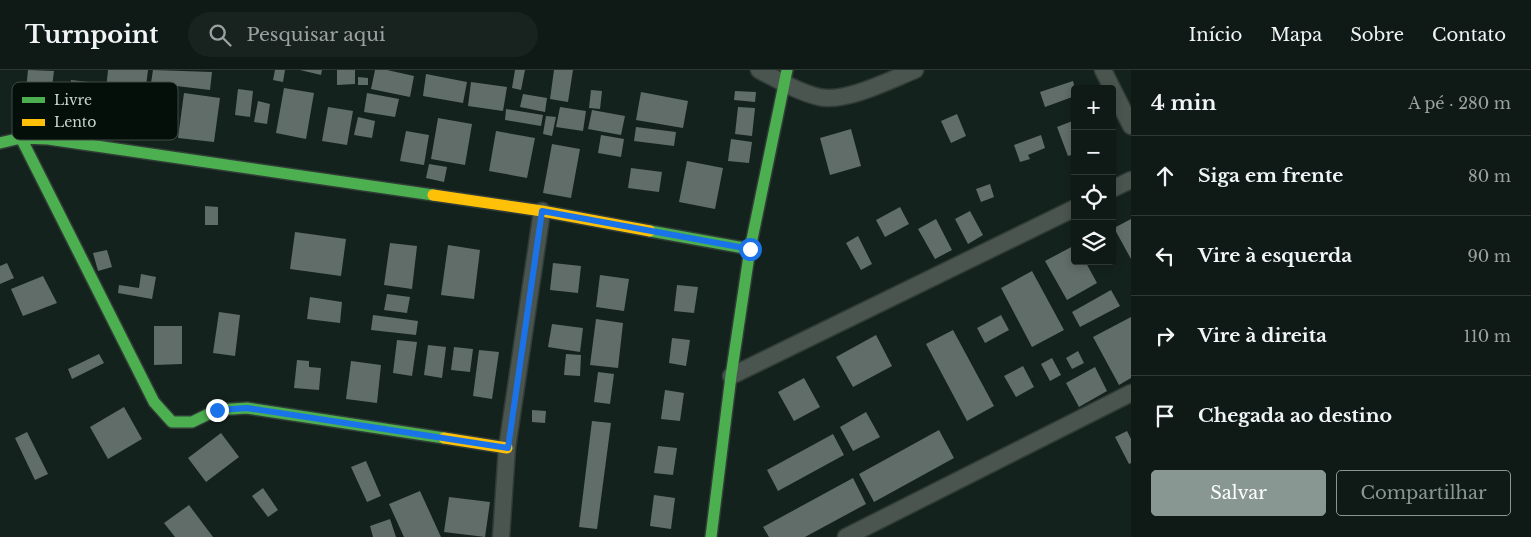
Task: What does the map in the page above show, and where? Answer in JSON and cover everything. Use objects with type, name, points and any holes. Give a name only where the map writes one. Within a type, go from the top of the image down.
[{"type":"street","points":[[759,70],[786,77],[820,97],[839,97],[863,92],[914,70]]},
{"type":"street","points":[[1103,70],[1131,126]]},
{"type":"street","points":[[711,537],[731,376],[750,249],[786,77]]},
{"type":"street","points":[[0,143],[13,140]]},
{"type":"street","points":[[22,140],[154,402],[172,422],[192,422],[217,410],[247,408],[508,448]]},
{"type":"street","points":[[58,140],[542,211],[750,249]]},
{"type":"street","points":[[1116,187],[1131,180]]},
{"type":"street","points":[[731,376],[1071,210]]},
{"type":"street","points":[[501,537],[508,448],[542,211]]},
{"type":"street","points":[[846,537],[1131,393]]},
{"type":"building","points":[[28,70],[54,71],[53,82],[27,82]]},
{"type":"building","points":[[108,70],[148,70],[146,82],[107,82]]},
{"type":"building","points":[[153,70],[212,72],[210,90],[178,86],[178,82],[151,82]]},
{"type":"building","points":[[275,70],[285,70],[283,82],[273,80]]},
{"type":"building","points":[[300,70],[322,70],[321,75]]},
{"type":"building","points":[[337,70],[355,70],[355,84],[337,85]]},
{"type":"building","points":[[375,70],[387,70],[414,76],[410,97],[371,89]]},
{"type":"building","points":[[515,70],[525,70],[521,90],[512,88]]},
{"type":"building","points":[[554,70],[573,70],[568,102],[550,99]]},
{"type":"building","points":[[426,74],[467,82],[463,103],[423,96]]},
{"type":"building","points":[[358,77],[368,78],[368,85],[358,85]]},
{"type":"building","points":[[71,80],[88,82],[71,82]]},
{"type":"building","points":[[1073,81],[1074,85],[1071,85],[1071,97],[1045,107],[1040,92]]},
{"type":"building","points":[[471,82],[507,87],[503,111],[468,106]]},
{"type":"building","points":[[284,88],[314,93],[306,139],[276,133]]},
{"type":"building","points":[[238,89],[253,91],[250,117],[235,115]]},
{"type":"building","points":[[591,90],[602,91],[600,109],[589,108]]},
{"type":"building","points":[[735,91],[756,92],[755,102],[734,100]]},
{"type":"building","points":[[641,92],[688,101],[683,128],[636,120]]},
{"type":"building","points":[[184,93],[220,98],[214,142],[178,138]]},
{"type":"building","points":[[367,93],[399,99],[395,117],[364,112]]},
{"type":"building","points":[[523,94],[547,98],[545,112],[520,107]]},
{"type":"building","points":[[258,101],[270,104],[267,124],[254,122]]},
{"type":"building","points":[[328,107],[353,111],[347,145],[322,141]]},
{"type":"building","points":[[560,107],[586,111],[583,131],[556,127]]},
{"type":"building","points":[[738,107],[755,108],[752,136],[735,134]]},
{"type":"building","points":[[506,109],[543,115],[541,126],[505,120]]},
{"type":"building","points":[[592,110],[625,116],[621,135],[588,129]]},
{"type":"building","points":[[957,114],[966,136],[951,143],[941,121]]},
{"type":"building","points":[[546,116],[556,117],[552,136],[543,134]]},
{"type":"building","points":[[358,117],[375,121],[372,138],[354,135]]},
{"type":"building","points":[[438,118],[472,124],[465,165],[431,159]]},
{"type":"building","points":[[1071,122],[1071,155],[1068,156],[1057,127]]},
{"type":"building","points":[[636,127],[676,132],[674,146],[634,141]]},
{"type":"building","points":[[851,129],[861,166],[830,175],[820,138]]},
{"type":"building","points":[[406,131],[429,135],[424,165],[400,161]]},
{"type":"building","points":[[496,131],[535,138],[527,178],[489,171]]},
{"type":"building","points":[[601,135],[624,139],[621,157],[598,153]]},
{"type":"building","points":[[1041,135],[1045,148],[1028,155],[1030,159],[1020,162],[1014,145]]},
{"type":"building","points":[[731,139],[752,142],[749,163],[728,161]]},
{"type":"building","points":[[552,144],[580,149],[571,198],[543,193]]},
{"type":"building","points":[[687,161],[723,168],[715,209],[679,202]]},
{"type":"building","points":[[429,164],[447,167],[444,182],[426,178]]},
{"type":"building","points":[[631,168],[662,172],[659,192],[628,188]]},
{"type":"building","points":[[990,184],[994,197],[981,202],[976,189]]},
{"type":"building","points":[[205,206],[218,207],[218,225],[205,225]]},
{"type":"building","points":[[900,207],[909,224],[885,237],[876,220]]},
{"type":"building","points":[[970,211],[983,235],[968,244],[955,219]]},
{"type":"building","points":[[936,219],[952,250],[935,259],[918,229]]},
{"type":"building","points":[[1131,219],[1131,259],[1116,232],[1116,227]]},
{"type":"building","points":[[295,232],[346,239],[341,276],[290,269]]},
{"type":"building","points":[[858,236],[872,264],[861,270],[846,243]]},
{"type":"building","points":[[390,243],[417,246],[412,289],[384,285]]},
{"type":"building","points":[[448,245],[480,250],[474,299],[441,295]]},
{"type":"building","points":[[1071,247],[1071,265],[1087,265],[1097,283],[1067,300],[1045,261]]},
{"type":"building","points":[[107,250],[112,267],[98,271],[93,253]]},
{"type":"building","points":[[7,263],[14,278],[0,284],[0,266]]},
{"type":"building","points":[[553,263],[581,266],[578,293],[550,290]]},
{"type":"building","points":[[1032,271],[1064,330],[1032,347],[1001,288]]},
{"type":"building","points":[[141,274],[156,277],[152,299],[118,293],[119,285],[139,288]]},
{"type":"building","points":[[600,275],[629,279],[624,311],[596,307]]},
{"type":"building","points":[[43,276],[57,303],[23,316],[11,289]]},
{"type":"building","points":[[677,285],[698,287],[694,313],[674,311]]},
{"type":"building","points":[[1111,290],[1120,306],[1080,327],[1072,312]]},
{"type":"building","points":[[387,294],[410,297],[407,313],[384,310]]},
{"type":"building","points":[[310,297],[342,302],[340,323],[307,319]]},
{"type":"building","points":[[219,312],[240,315],[235,356],[213,353]]},
{"type":"building","points":[[373,315],[418,321],[416,335],[371,330]]},
{"type":"building","points":[[1001,315],[1009,330],[985,343],[977,328]]},
{"type":"building","points":[[1131,317],[1131,378],[1119,385],[1093,337]]},
{"type":"building","points":[[596,319],[623,323],[618,368],[590,365]]},
{"type":"building","points":[[552,324],[583,328],[580,352],[548,347]]},
{"type":"building","points":[[154,326],[182,326],[182,364],[154,365]]},
{"type":"building","points":[[953,330],[994,406],[967,421],[926,344]]},
{"type":"building","points":[[876,335],[892,366],[853,387],[836,357]]},
{"type":"building","points":[[672,338],[690,340],[686,366],[669,363]]},
{"type":"building","points":[[397,340],[417,342],[412,376],[393,373]]},
{"type":"building","points":[[428,345],[446,347],[442,378],[424,375]]},
{"type":"building","points":[[454,347],[473,349],[470,372],[451,370]]},
{"type":"building","points":[[479,350],[499,352],[492,399],[473,396]]},
{"type":"building","points":[[1078,351],[1084,363],[1072,369],[1066,358]]},
{"type":"building","points":[[99,354],[104,363],[72,379],[68,369]]},
{"type":"building","points":[[566,354],[581,355],[580,376],[564,375]]},
{"type":"building","points":[[1052,358],[1061,375],[1050,381],[1041,364]]},
{"type":"building","points":[[297,360],[309,361],[309,367],[321,368],[319,390],[294,388]]},
{"type":"building","points":[[351,361],[381,365],[377,403],[346,399]]},
{"type":"building","points":[[1023,366],[1034,387],[1016,397],[1004,376]]},
{"type":"building","points":[[1095,367],[1107,391],[1079,407],[1066,383]]},
{"type":"building","points":[[598,372],[614,374],[610,404],[594,402]]},
{"type":"building","points":[[804,378],[820,407],[794,421],[778,392]]},
{"type":"building","points":[[665,390],[684,393],[680,421],[661,419]]},
{"type":"building","points":[[124,407],[142,439],[108,459],[90,427]]},
{"type":"building","points":[[532,410],[546,411],[545,423],[532,422]]},
{"type":"building","points":[[866,412],[880,437],[853,451],[840,427]]},
{"type":"building","points":[[592,421],[611,423],[597,529],[579,527]]},
{"type":"building","points":[[939,430],[954,458],[874,502],[859,474]]},
{"type":"building","points":[[1127,431],[1131,439],[1131,463],[1129,464],[1115,437]]},
{"type":"building","points":[[27,432],[48,474],[35,480],[15,438]]},
{"type":"building","points":[[221,433],[239,457],[206,482],[188,458]]},
{"type":"building","points":[[833,434],[844,455],[778,491],[767,470]]},
{"type":"building","points":[[658,446],[677,448],[673,475],[654,473]]},
{"type":"building","points":[[366,461],[381,496],[367,502],[351,467]]},
{"type":"building","points":[[853,478],[866,504],[805,537],[769,537],[763,527]]},
{"type":"building","points":[[263,488],[278,510],[268,517],[252,496]]},
{"type":"building","points":[[420,491],[441,537],[404,537],[389,504]]},
{"type":"building","points":[[654,495],[675,498],[671,529],[650,526]]},
{"type":"building","points":[[449,497],[490,502],[485,537],[444,532]]},
{"type":"building","points":[[189,505],[213,537],[175,537],[164,523]]},
{"type":"building","points":[[390,519],[396,537],[373,537],[370,526]]},
{"type":"traffic: fast","points":[[711,537],[731,376],[750,249],[787,70]]},
{"type":"traffic: fast","points":[[0,143],[13,140]]},
{"type":"traffic: fast","points":[[22,140],[154,402],[172,422],[192,422],[217,410],[247,408],[444,438]]},
{"type":"traffic: fast","points":[[55,140],[433,195]]},
{"type":"traffic: fast","points":[[650,231],[750,249]]},
{"type":"traffic: slow","points":[[433,195],[542,211],[650,231]]},
{"type":"traffic: slow","points":[[444,438],[507,448]]},
{"type":"route","points":[[217,410],[247,408],[508,448],[542,211],[750,249]]}]
